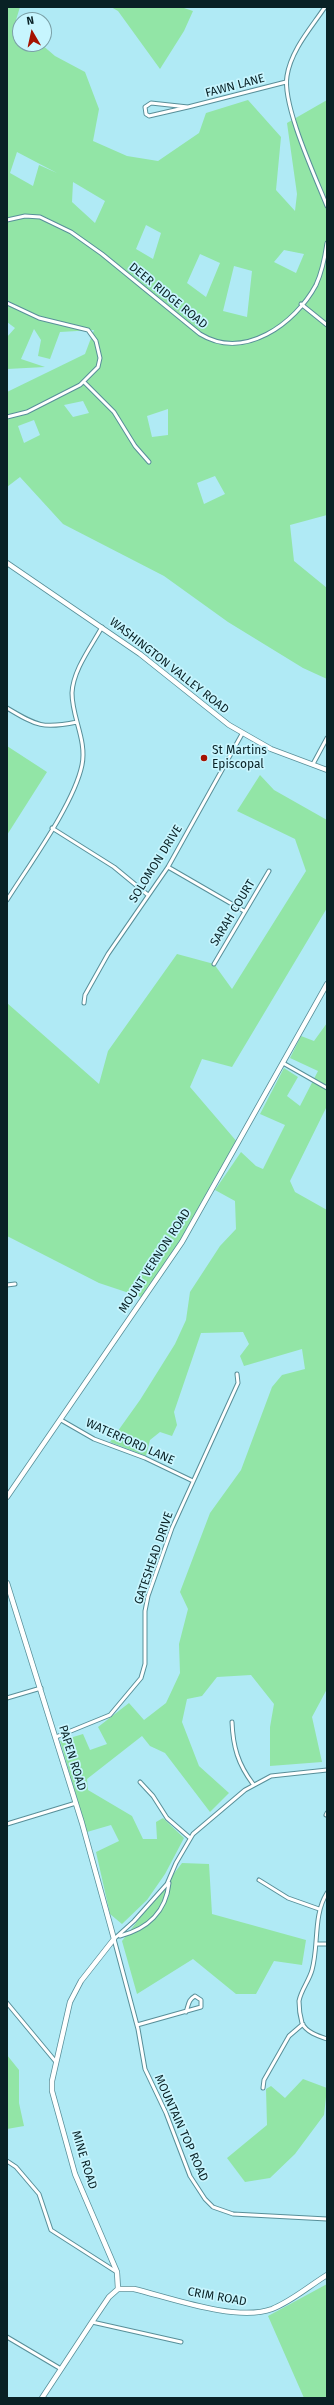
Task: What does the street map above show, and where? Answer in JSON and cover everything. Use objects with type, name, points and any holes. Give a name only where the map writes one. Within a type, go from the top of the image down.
[{"type":"street","points":[[325,7],[300,43],[289,68],[286,82],[291,111],[327,206]]},
{"type":"street","name":"FAWN LANE","points":[[188,106],[151,103],[147,104],[145,110],[149,116],[286,82]]},
{"type":"street","name":"DEER RIDGE ROAD","points":[[7,220],[25,216],[40,217],[71,232],[102,254],[183,321],[210,340],[233,344],[254,341],[278,328],[301,304],[317,283],[327,243]]},
{"type":"street","points":[[7,303],[39,318],[88,330],[96,341],[100,362],[90,377],[84,382],[47,403],[27,412],[7,417]]},
{"type":"street","points":[[301,304],[327,325]]},
{"type":"street","points":[[84,382],[114,412],[135,446],[149,462]]},
{"type":"street","name":"WASHINGTON VALLEY ROAD","points":[[7,563],[102,627],[242,734],[271,749],[327,770]]},
{"type":"street","points":[[7,900],[52,828],[72,792],[82,765],[82,743],[73,700],[73,687],[80,668],[102,627]]},
{"type":"street","points":[[7,708],[29,721],[46,727],[77,722]]},
{"type":"street","name":"SOLOMON DRIVE","points":[[84,1003],[85,996],[108,954],[168,867],[242,734]]},
{"type":"street","points":[[313,764],[327,738]]},
{"type":"street","points":[[52,828],[96,855],[148,895]]},
{"type":"street","points":[[168,867],[244,911]]},
{"type":"street","name":"SARAH COURT","points":[[214,964],[269,871]]},
{"type":"street","name":"MOUNT VERNON ROAD","points":[[7,1497],[182,1242],[327,984]]},
{"type":"street","points":[[283,1063],[327,1088]]},
{"type":"street","points":[[7,1285],[14,1284]]},
{"type":"street","name":"GATESHEAD DRIVE","points":[[56,1737],[110,1715],[141,1678],[144,1664],[145,1611],[148,1596],[170,1535],[238,1383],[238,1374]]},
{"type":"street","name":"WATERFORD LANE","points":[[60,1420],[94,1439],[145,1458],[193,1481]]},
{"type":"street","name":"PAPEN ROAD","points":[[7,1584],[76,1803],[114,1939]]},
{"type":"street","points":[[7,1698],[41,1688]]},
{"type":"street","points":[[232,1722],[233,1744],[237,1759],[253,1784]]},
{"type":"street","points":[[119,1936],[135,1932],[146,1925],[159,1913],[166,1899],[169,1881],[176,1863],[190,1838],[253,1784],[280,1774],[327,1770]]},
{"type":"street","points":[[140,1782],[153,1796],[167,1818],[190,1838]]},
{"type":"street","points":[[7,1824],[76,1803]]},
{"type":"street","points":[[259,1880],[288,1898],[319,1909]]},
{"type":"street","points":[[114,1939],[119,1936],[169,1881]]},
{"type":"street","points":[[327,1892],[319,1909],[317,1944],[311,1972],[299,2001],[303,2024],[312,2033],[327,2039]]},
{"type":"street","name":"MOUNTAIN TOP ROAD","points":[[114,1939],[137,2025],[145,2069],[166,2113],[190,2176],[209,2204],[224,2212],[233,2214],[327,2220]]},
{"type":"street","name":"MINE ROAD","points":[[114,1939],[76,1989],[68,2009],[52,2081],[52,2091],[75,2174],[117,2272],[118,2289]]},
{"type":"street","points":[[317,1944],[327,1944]]},
{"type":"street","points":[[137,2025],[186,2012],[201,2007],[201,2000],[195,1996],[191,1998],[188,2002],[186,2012]]},
{"type":"street","points":[[7,2003],[56,2062]]},
{"type":"street","points":[[262,2088],[264,2080],[289,2036],[303,2024]]},
{"type":"street","points":[[7,2161],[16,2167],[39,2194],[51,2230],[117,2272]]},
{"type":"street","name":"CRIM ROAD","points":[[118,2289],[134,2289],[227,2312],[246,2314],[273,2308],[327,2275]]},
{"type":"street","points":[[42,2398],[109,2297],[118,2289]]},
{"type":"street","points":[[92,2322],[181,2342]]},
{"type":"street","points":[[7,2337],[61,2369]]},
{"type":"green space","points":[[7,7],[20,7],[18,12],[12,12],[12,52],[50,52],[85,72],[99,109],[93,141],[127,156],[158,161],[199,133],[206,113],[248,100],[281,137],[276,190],[295,211],[297,194],[287,123],[327,100],[327,515],[290,525],[294,561],[327,588],[327,679],[303,668],[228,622],[164,576],[63,524],[20,477],[7,487],[7,392],[85,354],[94,330],[60,332],[50,359],[38,356],[41,340],[34,329],[21,359],[45,367],[7,369],[7,337],[15,328],[7,322]],"holes":[[[17,152],[57,173],[39,165],[33,186],[10,173]],[[73,182],[105,201],[95,223],[72,202]],[[146,225],[161,233],[153,259],[136,249]],[[284,250],[304,254],[296,273],[274,262]],[[200,254],[220,263],[206,297],[187,283]],[[234,266],[252,271],[247,317],[223,311]],[[83,401],[89,413],[73,417],[64,405]],[[168,409],[168,435],[152,437],[147,416]],[[34,420],[40,435],[24,443],[18,426]],[[215,476],[225,494],[204,504],[197,483]]]},
{"type":"green space","points":[[111,7],[181,7],[193,11],[184,31],[160,69],[118,11]]},
{"type":"green space","points":[[7,746],[47,772],[7,835]]},
{"type":"green space","points":[[260,775],[274,790],[327,820],[327,908],[232,1067],[202,1059],[190,1087],[238,1143],[182,1242],[144,1298],[99,1283],[7,1236],[7,1003],[99,1084],[108,1051],[177,954],[214,964],[232,989],[306,871],[295,839],[237,811]]},
{"type":"green space","points":[[327,1023],[327,1106],[290,1181],[295,1192],[327,1210],[327,1689],[312,1717],[322,1762],[270,1766],[270,1727],[274,1704],[251,1675],[217,1677],[202,1696],[187,1699],[182,1722],[199,1766],[229,1793],[210,1812],[165,1753],[150,1746],[142,1736],[87,1779],[88,1790],[132,1816],[143,1839],[157,1839],[156,1822],[163,1818],[184,1838],[165,1874],[147,1900],[122,1924],[110,1914],[96,1852],[119,1841],[111,1825],[87,1832],[60,1741],[83,1734],[90,1750],[107,1744],[98,1727],[129,1703],[144,1720],[166,1703],[180,1673],[179,1644],[188,1609],[180,1592],[210,1513],[241,1470],[272,1387],[282,1375],[305,1369],[302,1349],[244,1366],[240,1356],[249,1344],[243,1332],[201,1333],[174,1412],[177,1425],[172,1436],[160,1432],[150,1440],[146,1456],[110,1442],[140,1400],[175,1344],[186,1320],[190,1292],[220,1246],[236,1229],[235,1201],[215,1190],[241,1152],[256,1166],[263,1169],[285,1125],[260,1114],[284,1068],[298,1077],[287,1096],[300,1106],[318,1071],[290,1058],[301,1036],[314,1041]]},
{"type":"green space","points":[[182,1863],[209,1864],[212,1914],[306,1940],[302,1965],[274,1961],[256,1994],[236,1994],[193,1959],[137,1994],[122,1941]]},
{"type":"green space","points":[[7,2055],[19,2070],[19,2103],[24,2126],[7,2129]]},
{"type":"green space","points":[[303,2079],[327,2088],[324,2115],[295,2154],[270,2178],[245,2182],[227,2158],[267,2125],[266,2089],[271,2086],[285,2098]]},
{"type":"green space","points":[[327,2284],[327,2398],[304,2398],[268,2316]]},
{"type":"place","name":"St Martins Episcopal","points":[[204,758]]}]
